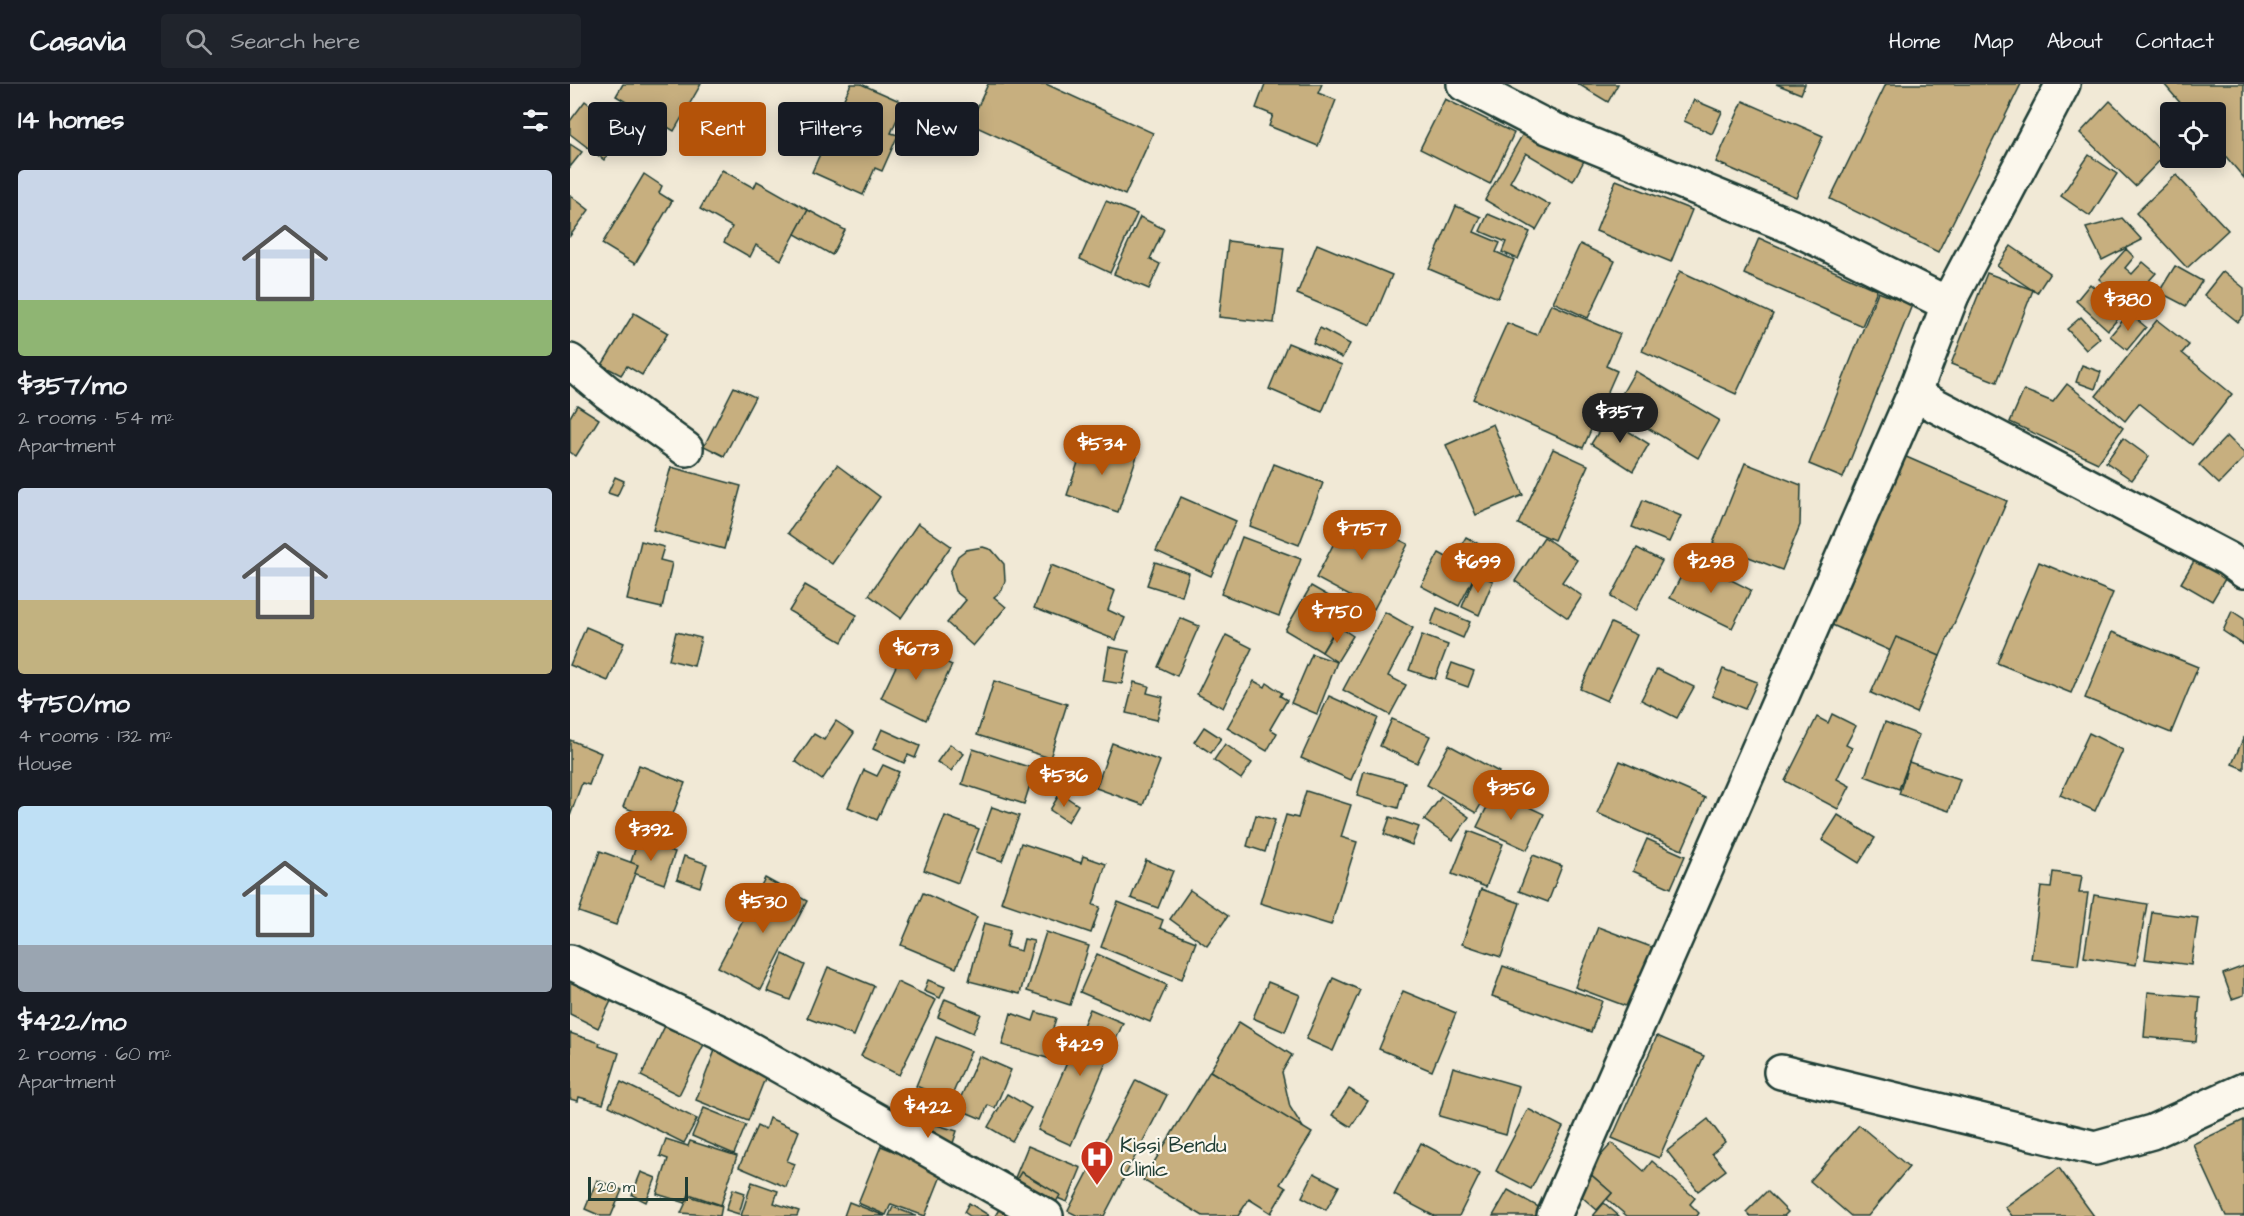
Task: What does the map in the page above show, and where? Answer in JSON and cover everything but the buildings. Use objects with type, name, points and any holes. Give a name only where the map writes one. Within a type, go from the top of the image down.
[{"type":"street","points":[[1464,84],[1545,126],[1795,228],[1936,298],[1952,295]]},
{"type":"street","points":[[1554,1216],[1914,394],[1952,295],[2063,84]]},
{"type":"street","points":[[570,361],[607,392],[686,449]]},
{"type":"street","points":[[1914,394],[2228,558],[2244,571]]},
{"type":"street","points":[[570,962],[723,1034],[1046,1216]]},
{"type":"street","points":[[1781,1072],[2095,1148],[2152,1132],[2244,1090]]},
{"type":"place","name":"Kissi Bendu Clinic","points":[[1097,1186]]}]
